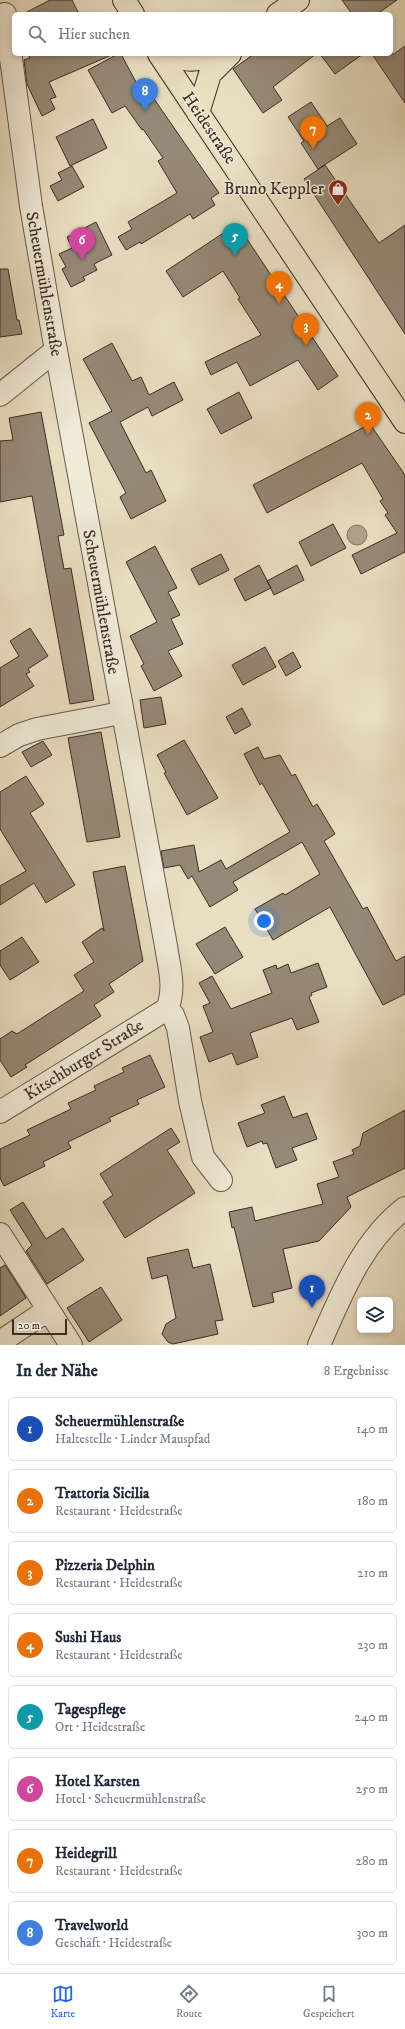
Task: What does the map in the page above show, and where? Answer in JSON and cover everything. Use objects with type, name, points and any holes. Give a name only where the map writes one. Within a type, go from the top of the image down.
[{"type":"main road","points":[[124,0],[132,12]]},
{"type":"main road","points":[[281,12],[298,0]]},
{"type":"main road","name":"Heidestraße","points":[[160,56],[405,422]]},
{"type":"main road","points":[[172,56],[189,61],[208,56]]},
{"type":"main road","points":[[198,113],[210,74],[228,56]]},
{"type":"street","name":"Scheuermühlenstraße","points":[[5,14],[31,206],[121,713],[172,988],[171,999],[167,1009]]},
{"type":"street","points":[[0,395],[56,350]]},
{"type":"street","points":[[0,746],[19,735],[37,729],[121,713]]},
{"type":"street","points":[[167,1009],[173,1015],[178,1028],[190,1101],[203,1157],[221,1180]]},
{"type":"street","name":"Kitschburger Straße","points":[[0,1112],[167,1009]]},
{"type":"street","points":[[319,1345],[348,1280],[372,1241],[405,1208]]},
{"type":"street","points":[[0,1234],[71,1345]]},
{"type":"street","points":[[0,1342],[48,1310]]},
{"type":"shaded area","points":[[357,525],[364,528],[367,535],[364,542],[357,545],[350,542],[347,535],[350,528]]},
{"type":"building","points":[[50,0],[72,0],[78,12],[27,12]]},
{"type":"building","points":[[342,0],[397,0],[380,12],[351,12]]},
{"type":"building","points":[[405,46],[405,103],[373,56],[393,56]]},
{"type":"building","points":[[29,56],[109,56],[49,82],[56,97],[50,99],[55,109],[42,116],[27,84],[24,60],[30,58]]},
{"type":"building","points":[[114,56],[122,56],[137,84],[141,80],[219,193],[211,198],[215,205],[193,219],[190,214],[141,244],[140,242],[126,250],[118,237],[132,229],[128,222],[177,193],[158,161],[163,158],[143,129],[142,130],[125,106],[112,113],[88,70]]},
{"type":"building","points":[[251,56],[313,56],[273,87],[282,100],[263,113],[233,69]]},
{"type":"building","points":[[322,56],[360,56],[335,74]]},
{"type":"building","points":[[311,102],[327,126],[340,118],[357,144],[318,169],[301,143],[304,141],[288,117]]},
{"type":"building","points":[[93,119],[107,148],[70,166],[56,137]]},
{"type":"building","points":[[325,165],[379,243],[405,225],[405,334],[304,179]]},
{"type":"building","points":[[72,166],[84,187],[58,201],[50,186],[62,180],[58,173]]},
{"type":"building","points":[[96,222],[112,255],[94,264],[97,270],[83,277],[85,280],[71,287],[62,269],[66,267],[59,254],[72,248],[67,237]]},
{"type":"building","points":[[237,224],[338,376],[318,390],[298,360],[250,386],[237,362],[211,375],[205,362],[261,335],[238,299],[240,298],[223,271],[183,297],[166,271]]},
{"type":"building","points":[[0,269],[8,269],[17,320],[19,320],[22,334],[0,337]]},
{"type":"building","points":[[112,343],[132,381],[141,377],[149,395],[174,382],[183,400],[152,416],[148,407],[120,422],[146,473],[151,470],[166,501],[131,519],[120,497],[126,493],[89,423],[112,411],[83,359]]},
{"type":"building","points":[[239,392],[252,418],[221,434],[207,409]]},
{"type":"building","points":[[41,412],[64,535],[58,536],[61,553],[64,569],[71,568],[94,700],[70,704],[32,496],[0,502],[0,441],[13,440],[9,418]]},
{"type":"building","points":[[370,424],[405,475],[405,552],[361,574],[352,555],[397,533],[385,515],[388,513],[380,501],[383,499],[362,463],[267,513],[253,485]]},
{"type":"building","points":[[333,524],[346,548],[311,566],[299,542]]},
{"type":"building","points":[[155,546],[177,588],[168,592],[180,615],[171,619],[183,644],[168,651],[182,676],[154,691],[141,666],[144,664],[130,636],[157,622],[126,562]]},
{"type":"building","points":[[221,554],[229,570],[199,585],[191,569]]},
{"type":"building","points":[[259,565],[271,588],[245,601],[234,579]]},
{"type":"building","points":[[297,565],[304,580],[274,595],[267,581]]},
{"type":"building","points":[[30,628],[48,656],[28,669],[30,672],[26,674],[34,686],[0,707],[0,668],[19,656],[10,641]]},
{"type":"building","points":[[265,647],[276,667],[243,685],[232,665]]},
{"type":"building","points":[[293,652],[301,667],[286,676],[278,661]]},
{"type":"building","points":[[161,697],[166,724],[144,728],[140,700]]},
{"type":"building","points":[[242,708],[251,725],[235,734],[226,717]]},
{"type":"building","points":[[101,732],[120,837],[87,842],[68,738]]},
{"type":"building","points":[[184,740],[218,798],[187,815],[164,773],[166,772],[157,755]]},
{"type":"building","points":[[43,741],[52,755],[31,767],[22,752]]},
{"type":"building","points":[[258,747],[264,759],[280,755],[292,776],[295,774],[313,807],[317,804],[335,834],[324,841],[363,909],[367,907],[396,961],[405,956],[405,994],[383,1005],[330,907],[273,940],[255,909],[283,893],[285,895],[320,874],[302,842],[233,882],[238,890],[210,907],[192,876],[188,879],[180,865],[164,868],[161,851],[194,845],[199,872],[221,860],[226,869],[290,832],[262,783],[260,785],[244,754]]},
{"type":"building","points":[[26,776],[44,804],[30,813],[75,885],[46,903],[34,883],[0,905],[0,886],[26,871],[0,829],[0,792]]},
{"type":"building","points":[[125,866],[143,961],[109,984],[114,992],[94,1005],[101,1016],[25,1065],[27,1067],[11,1077],[0,1060],[0,1039],[12,1031],[17,1034],[84,991],[74,975],[94,962],[82,942],[102,928],[104,931],[93,872]]},
{"type":"building","points":[[225,927],[243,957],[215,974],[196,944]]},
{"type":"building","points":[[22,937],[39,962],[10,980],[0,965],[0,951]]},
{"type":"building","points":[[318,963],[327,987],[311,993],[312,995],[309,997],[319,1022],[297,1030],[292,1018],[250,1033],[258,1057],[237,1065],[232,1053],[209,1062],[200,1037],[213,1032],[203,1006],[210,1003],[199,983],[212,976],[231,1009],[272,993],[263,970],[276,965],[277,969],[288,964],[291,973]]},
{"type":"building","points":[[150,1055],[165,1087],[137,1100],[139,1104],[109,1118],[111,1121],[68,1142],[71,1148],[43,1162],[45,1166],[4,1186],[0,1178],[0,1149],[30,1135],[27,1130],[71,1109],[68,1103],[96,1090],[94,1086],[124,1072],[122,1068]]},
{"type":"building","points":[[284,1096],[293,1118],[307,1113],[317,1139],[292,1148],[297,1160],[276,1168],[267,1143],[263,1144],[262,1141],[247,1147],[238,1123],[265,1113],[261,1105]]},
{"type":"building","points":[[405,1110],[405,1168],[347,1197],[351,1207],[319,1241],[283,1249],[292,1288],[272,1293],[274,1302],[253,1307],[229,1212],[252,1207],[255,1221],[323,1204],[317,1184],[339,1177],[333,1162],[354,1154],[352,1150],[360,1146],[363,1133]]},
{"type":"building","points":[[171,1128],[180,1142],[167,1150],[195,1193],[125,1238],[103,1202],[113,1195],[100,1174]]},
{"type":"building","points":[[23,1202],[46,1239],[63,1228],[84,1260],[47,1284],[26,1251],[32,1245],[10,1210]]},
{"type":"building","points":[[188,1249],[193,1268],[210,1264],[223,1320],[215,1321],[218,1334],[173,1344],[168,1342],[162,1334],[166,1324],[176,1318],[167,1275],[152,1279],[147,1258]]},
{"type":"building","points":[[5,1265],[26,1298],[0,1316],[0,1268]]},
{"type":"building","points":[[101,1287],[122,1320],[89,1342],[67,1308]]},
{"type":"place","name":"Travelworld","points":[[145,111]]},
{"type":"place","name":"Heidegrill","points":[[313,149]]},
{"type":"place","name":"Bruno Keppler","points":[[338,206]]},
{"type":"place","name":"Tagespflege","points":[[235,256]]},
{"type":"place","name":"Hotel Karsten","points":[[82,260]]},
{"type":"place","name":"Sushi Haus","points":[[279,304]]},
{"type":"place","name":"Pizzeria Delphin","points":[[306,346]]},
{"type":"place","name":"Trattoria Sicilia","points":[[368,435]]},
{"type":"place","name":"Scheuermühlenstraße","points":[[312,1308]]}]
